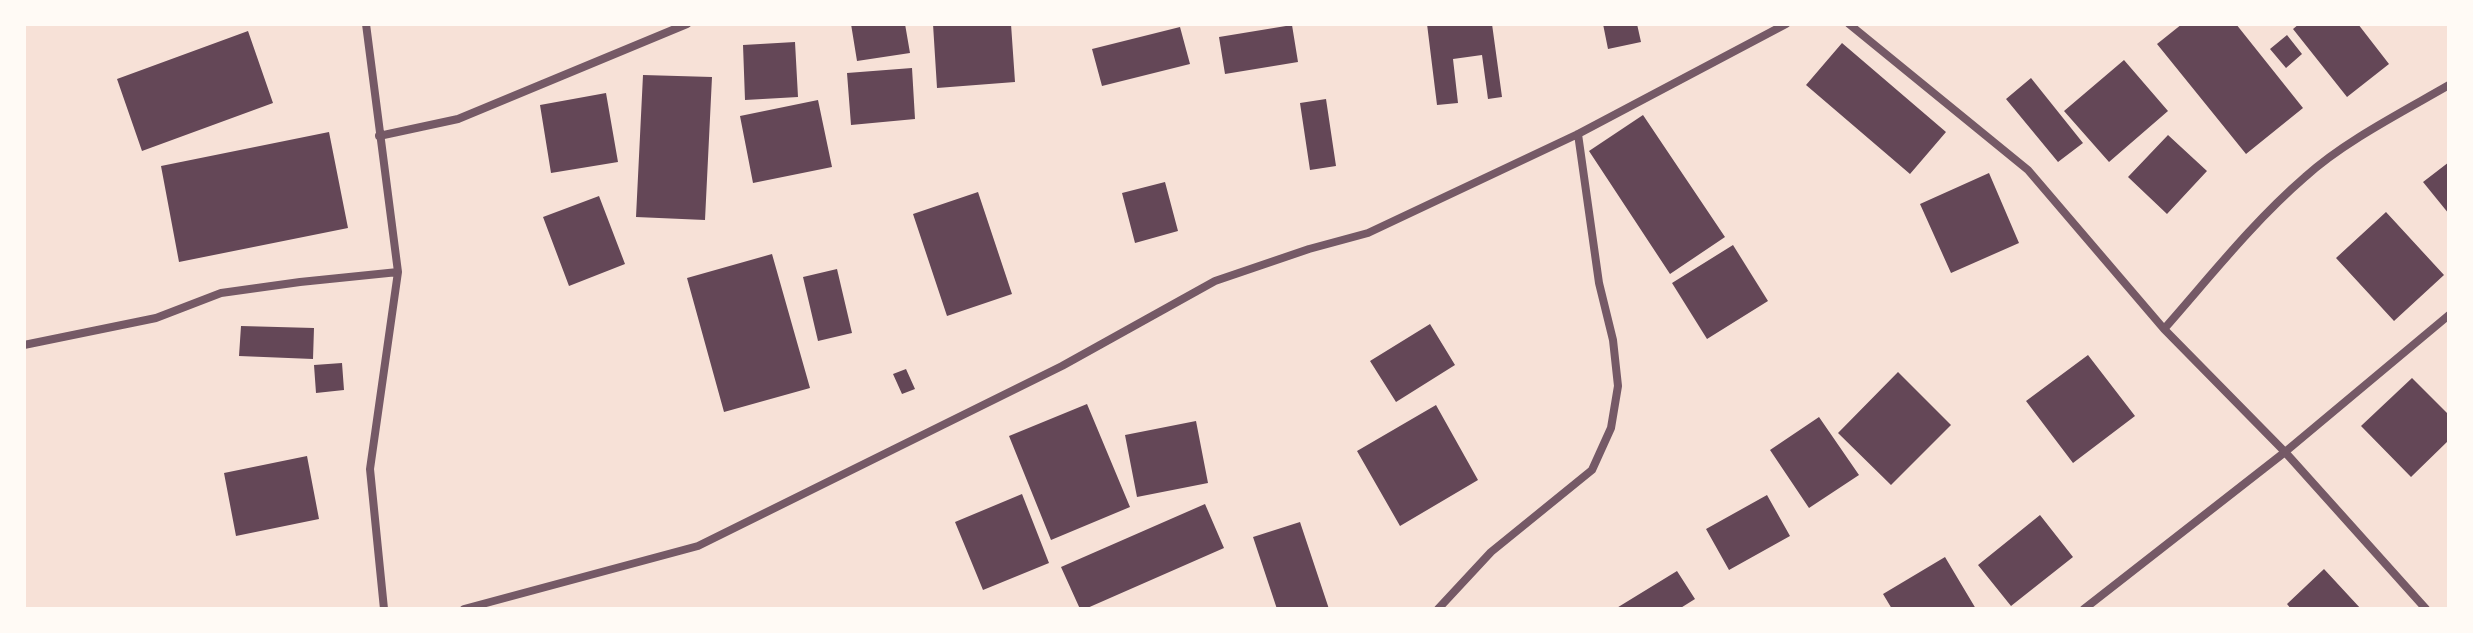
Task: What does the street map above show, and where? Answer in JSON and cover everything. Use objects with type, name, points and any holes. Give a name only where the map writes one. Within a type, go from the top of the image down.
[{"type":"street","points":[[366,24],[398,272],[370,469],[384,609]]},
{"type":"street","points":[[379,136],[458,119],[687,24]]},
{"type":"street","points":[[464,609],[698,546],[1062,366],[1215,281],[1368,233],[1578,134],[1786,24]]},
{"type":"street","points":[[1849,24],[2028,170],[2164,329],[2285,452],[2426,609]]},
{"type":"street","points":[[2164,329],[2241,241],[2306,175],[2363,136],[2449,85]]},
{"type":"street","points":[[1438,609],[1491,552],[1592,470],[1611,428],[1618,386],[1613,340],[1599,283],[1578,134]]},
{"type":"street","points":[[24,345],[156,318],[221,293],[398,272]]},
{"type":"street","points":[[2084,609],[2285,452],[2449,315]]},
{"type":"building","points":[[851,24],[905,24],[910,53],[857,61]]},
{"type":"building","points":[[933,24],[1011,24],[1015,82],[937,88]]},
{"type":"building","points":[[1427,24],[1492,24],[1502,97],[1488,99],[1482,55],[1453,59],[1458,103],[1437,105]]},
{"type":"building","points":[[1603,24],[1637,24],[1641,42],[1608,49]]},
{"type":"building","points":[[2182,24],[2236,24],[2303,108],[2246,154],[2157,44]]},
{"type":"building","points":[[2299,24],[2358,24],[2389,64],[2347,97],[2293,29]]},
{"type":"building","points":[[1292,25],[1298,62],[1225,74],[1219,37]]},
{"type":"building","points":[[1180,27],[1190,64],[1102,86],[1092,49]]},
{"type":"building","points":[[248,31],[273,103],[142,151],[117,79]]},
{"type":"building","points":[[2287,35],[2302,54],[2286,68],[2270,49]]},
{"type":"building","points":[[795,42],[798,97],[745,100],[743,45]]},
{"type":"building","points":[[1842,43],[1946,132],[1910,174],[1806,85]]},
{"type":"building","points":[[2124,60],[2168,111],[2109,162],[2064,111]]},
{"type":"building","points":[[912,68],[915,119],[851,125],[847,73]]},
{"type":"building","points":[[643,75],[712,77],[705,220],[636,217]]},
{"type":"building","points":[[2031,78],[2083,143],[2058,162],[2006,99]]},
{"type":"building","points":[[606,93],[618,162],[551,173],[540,105]]},
{"type":"building","points":[[1326,99],[1336,166],[1310,170],[1300,103]]},
{"type":"building","points":[[818,100],[832,167],[753,183],[740,116]]},
{"type":"building","points":[[1643,115],[1725,237],[1670,274],[1589,151]]},
{"type":"building","points":[[329,132],[348,228],[179,262],[161,166]]},
{"type":"building","points":[[2168,135],[2207,171],[2167,214],[2128,177]]},
{"type":"building","points":[[2449,162],[2449,214],[2423,182]]},
{"type":"building","points":[[1989,173],[2019,243],[1951,273],[1920,204]]},
{"type":"building","points":[[1165,182],[1178,231],[1135,243],[1122,193]]},
{"type":"building","points":[[978,192],[1012,294],[947,316],[913,214]]},
{"type":"building","points":[[599,196],[625,264],[569,286],[543,217]]},
{"type":"building","points":[[2386,212],[2444,275],[2394,321],[2336,258]]},
{"type":"building","points":[[1733,245],[1768,301],[1707,339],[1672,283]]},
{"type":"building","points":[[772,254],[810,388],[724,412],[687,278]]},
{"type":"building","points":[[837,269],[852,333],[818,341],[803,277]]},
{"type":"building","points":[[1430,324],[1455,365],[1396,402],[1370,361]]},
{"type":"building","points":[[241,326],[314,328],[313,359],[239,356]]},
{"type":"building","points":[[2088,355],[2135,416],[2073,463],[2026,401]]},
{"type":"building","points":[[342,363],[344,390],[316,393],[314,365]]},
{"type":"building","points":[[906,369],[915,389],[902,394],[893,374]]},
{"type":"building","points":[[1898,372],[1951,425],[1891,485],[1838,433]]},
{"type":"building","points":[[2412,378],[2449,415],[2449,440],[2411,477],[2361,426]]},
{"type":"building","points":[[1087,404],[1130,507],[1051,540],[1009,436]]},
{"type":"building","points":[[1436,405],[1478,480],[1400,526],[1357,451]]},
{"type":"building","points":[[1819,417],[1859,475],[1809,508],[1770,450]]},
{"type":"building","points":[[1196,421],[1208,483],[1137,497],[1125,435]]},
{"type":"building","points":[[307,456],[319,519],[236,536],[224,473]]},
{"type":"building","points":[[1022,494],[1049,563],[983,590],[955,522]]},
{"type":"building","points":[[1767,495],[1790,536],[1729,570],[1706,529]]},
{"type":"building","points":[[1205,504],[1224,548],[1080,609],[1061,567]]},
{"type":"building","points":[[2040,515],[2073,557],[2011,606],[1978,565]]},
{"type":"building","points":[[1300,522],[1329,609],[1277,609],[1253,537]]},
{"type":"building","points":[[1945,557],[1976,609],[1892,609],[1883,594]]},
{"type":"building","points":[[2324,569],[2361,609],[2291,609],[2287,604]]},
{"type":"building","points":[[1677,571],[1695,599],[1679,609],[1615,609]]}]
